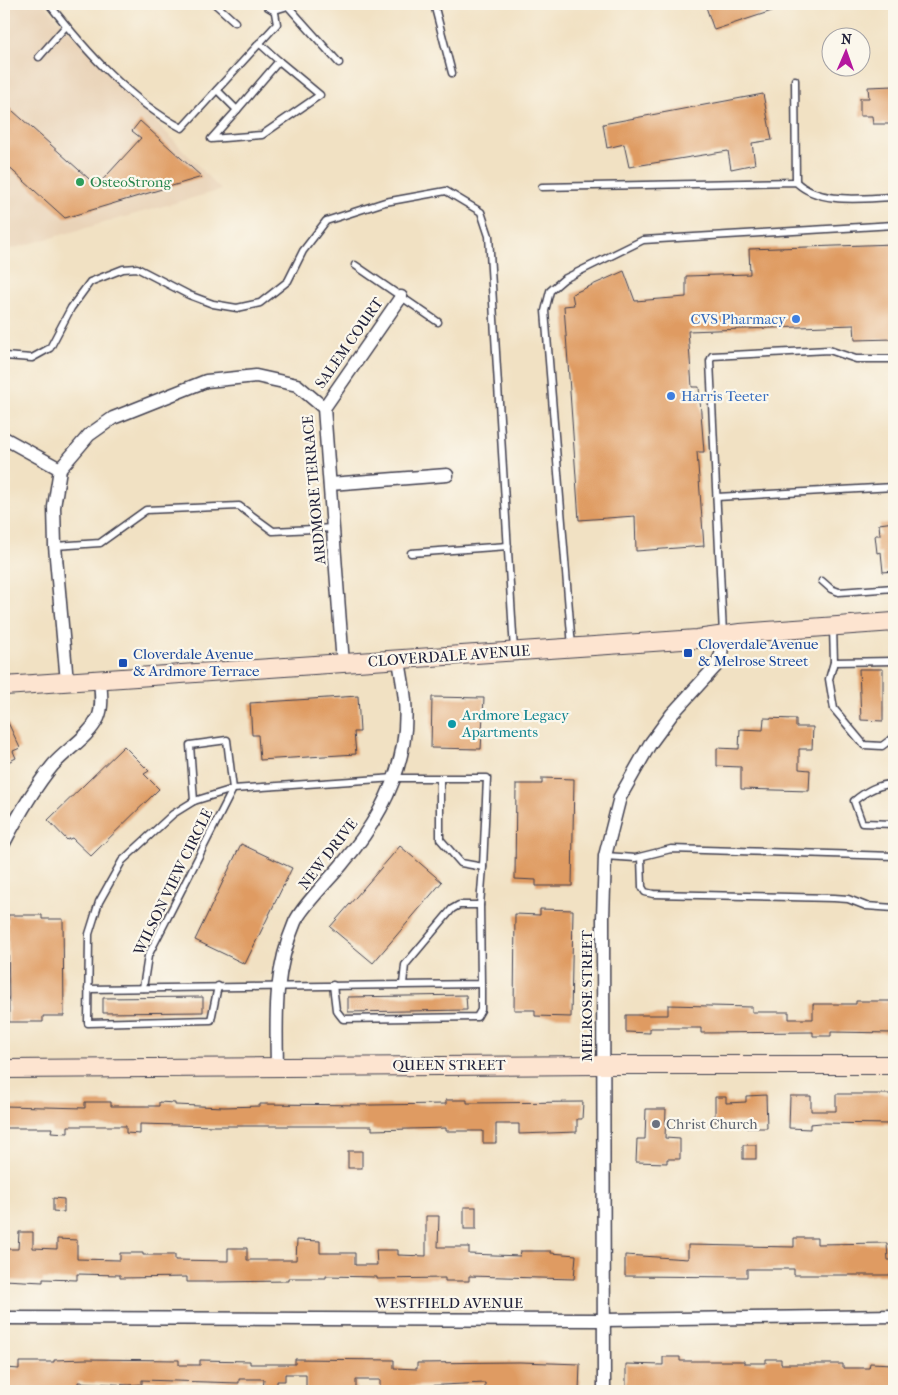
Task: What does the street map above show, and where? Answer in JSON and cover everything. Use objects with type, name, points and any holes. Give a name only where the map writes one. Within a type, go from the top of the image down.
[{"type":"street","name":"SALEM COURT","points":[[324,408],[401,297]]},
{"type":"street","name":"ARDMORE TERRACE","points":[[60,469],[89,435],[113,418],[206,381],[256,376],[297,386],[324,408],[343,664]]},
{"type":"street","points":[[4,438],[60,469],[54,507],[55,546],[67,682]]},
{"type":"street","points":[[330,484],[447,476]]},
{"type":"street","name":"CLOVERDALE AVENUE","points":[[4,686],[572,648],[833,627],[894,628]]},
{"type":"street","name":"MELROSE STREET","points":[[604,1391],[603,888],[605,856],[620,797],[633,770],[672,714],[715,668],[721,655],[723,636]]},
{"type":"street","name":"NEW DRIVE","points":[[276,1066],[277,986],[281,961],[296,919],[365,834],[378,814],[395,778],[406,719],[399,660]]},
{"type":"street","points":[[4,843],[20,812],[54,764],[83,737],[98,717],[101,700],[100,680]]},
{"type":"street","name":"QUEEN STREET","points":[[4,1069],[276,1066],[894,1065]]},
{"type":"street","name":"WESTFIELD AVENUE","points":[[4,1318],[603,1320],[894,1316]]},
{"type":"lane","points":[[49,4],[81,45],[157,115],[182,128],[277,24],[278,4]]},
{"type":"lane","points":[[215,4],[235,22]]},
{"type":"lane","points":[[278,4],[339,63]]},
{"type":"lane","points":[[434,4],[452,73]]},
{"type":"lane","points":[[38,57],[66,26]]},
{"type":"lane","points":[[259,44],[320,94],[262,135],[211,139],[279,61]]},
{"type":"lane","points":[[795,80],[796,182],[805,191],[826,197],[894,196]]},
{"type":"lane","points":[[217,90],[237,110]]},
{"type":"lane","points":[[542,188],[796,182]]},
{"type":"lane","points":[[4,356],[32,358],[50,348],[71,308],[90,282],[122,269],[137,268],[189,295],[213,304],[237,308],[260,303],[288,281],[303,251],[326,221],[386,202],[446,192],[481,212],[489,236],[514,652]]},
{"type":"lane","points":[[572,648],[545,311],[550,291],[564,279],[643,240],[894,225]]},
{"type":"lane","points":[[355,265],[438,322]]},
{"type":"lane","points":[[723,636],[710,361],[712,356],[829,350],[856,359],[894,359]]},
{"type":"lane","points":[[717,497],[894,487]]},
{"type":"lane","points":[[55,546],[100,543],[146,510],[239,506],[274,531],[334,528]]},
{"type":"lane","points":[[411,553],[508,546]]},
{"type":"lane","points":[[822,581],[831,589],[839,592],[894,588]]},
{"type":"lane","points":[[833,627],[834,662],[829,679],[834,708],[864,745],[882,746],[894,737]]},
{"type":"lane","points":[[834,662],[894,661]]},
{"type":"lane","points":[[194,801],[190,745],[227,740],[232,789]]},
{"type":"lane","name":"WILSON VIEW CIRCLE","points":[[218,986],[211,1020],[88,1023],[89,934],[99,902],[122,861],[173,814],[194,801],[232,789],[395,778],[487,778],[483,867]]},
{"type":"lane","points":[[333,985],[336,1010],[343,1019],[477,1017],[481,1010],[480,904],[483,867],[461,862],[440,839],[440,778]]},
{"type":"lane","points":[[894,784],[887,784],[868,790],[854,801],[862,823],[894,824]]},
{"type":"lane","name":"WILSON VIEW CIRCLE","points":[[143,988],[148,956],[232,789]]},
{"type":"lane","points":[[605,856],[641,856],[671,849],[894,856]]},
{"type":"lane","points":[[641,856],[642,887],[645,892],[653,894],[834,898],[848,899],[866,906],[894,908]]},
{"type":"lane","points":[[403,984],[405,965],[452,909],[459,905],[480,904]]},
{"type":"lane","points":[[88,988],[481,984]]},
{"type":"shaded area","points":[[4,4],[44,4],[221,190],[4,251]]},
{"type":"building","points":[[705,4],[787,4],[787,6],[714,30]]},
{"type":"building","points":[[894,86],[894,124],[873,124],[872,116],[860,116],[860,98],[869,98],[868,87]]},
{"type":"building","points":[[763,94],[772,140],[752,143],[755,164],[731,169],[728,151],[629,167],[624,144],[607,148],[603,124]]},
{"type":"building","points":[[4,103],[97,186],[141,138],[132,131],[140,121],[202,177],[65,218],[4,163]]},
{"type":"building","points":[[894,244],[894,339],[855,340],[854,325],[688,331],[692,387],[699,387],[704,452],[697,452],[704,546],[636,551],[635,516],[579,520],[564,306],[574,305],[572,294],[624,271],[635,301],[686,297],[686,276],[750,274],[749,249]]},
{"type":"building","points":[[894,522],[894,571],[883,572],[881,552],[877,553],[875,535],[880,535],[879,524]]},
{"type":"building","points":[[859,669],[883,669],[883,721],[861,720]]},
{"type":"building","points":[[358,696],[360,732],[354,732],[356,754],[260,760],[258,735],[252,735],[250,703]]},
{"type":"building","name":"Ardmore Legacy Apartments","points":[[432,697],[484,698],[481,749],[431,748]]},
{"type":"building","points":[[4,714],[20,748],[13,751],[16,758],[4,764]]},
{"type":"building","points":[[764,718],[796,719],[796,727],[813,727],[812,749],[799,749],[799,769],[810,770],[809,791],[741,789],[741,767],[717,766],[717,748],[739,749],[740,729],[763,730]]},
{"type":"building","points":[[124,746],[149,771],[144,774],[159,789],[91,856],[72,838],[67,840],[48,820]]},
{"type":"building","points":[[542,778],[574,779],[572,886],[536,886],[536,880],[515,879],[516,784],[542,784]]},
{"type":"building","points":[[241,844],[292,868],[245,964],[195,940]]},
{"type":"building","points":[[400,846],[442,882],[373,963],[330,927]]},
{"type":"building","points":[[540,909],[573,910],[571,1017],[535,1016],[535,1010],[514,1010],[515,914],[540,915]]},
{"type":"building","points":[[8,915],[42,915],[42,919],[63,919],[64,1016],[43,1016],[43,1022],[9,1022]]},
{"type":"building","points":[[466,995],[467,1010],[348,1012],[348,997]]},
{"type":"building","points":[[203,997],[203,1012],[103,1013],[103,998]]},
{"type":"building","points":[[856,1001],[894,1001],[894,1033],[831,1032],[831,1036],[813,1036],[813,1032],[701,1033],[701,1028],[650,1028],[650,1033],[626,1032],[626,1015],[668,1015],[668,1005],[752,1007],[752,1012],[789,1012],[789,1019],[813,1019],[813,1004],[856,1004]]},
{"type":"building","points":[[836,1094],[894,1094],[894,1119],[890,1119],[890,1124],[821,1123],[810,1124],[810,1129],[789,1128],[790,1096],[811,1096],[811,1111],[836,1111]]},
{"type":"building","points":[[766,1095],[767,1128],[747,1128],[747,1122],[715,1122],[715,1097],[726,1097],[726,1103],[746,1102],[746,1096]]},
{"type":"building","points":[[446,1100],[467,1100],[467,1103],[583,1102],[582,1119],[577,1119],[577,1132],[519,1134],[519,1124],[496,1124],[496,1143],[483,1143],[483,1131],[446,1131],[446,1128],[372,1130],[372,1126],[140,1124],[140,1134],[126,1133],[126,1126],[68,1126],[68,1133],[51,1132],[52,1128],[4,1128],[4,1106],[85,1108],[85,1102],[111,1102],[111,1106],[159,1106],[159,1102],[175,1103],[175,1105],[224,1107],[260,1106],[260,1104],[446,1104]]},
{"type":"building","name":"Christ Church","points":[[646,1109],[666,1109],[665,1138],[680,1139],[680,1159],[667,1159],[667,1163],[636,1162],[637,1139],[645,1139]]},
{"type":"building","points":[[743,1145],[756,1145],[756,1159],[743,1159]]},
{"type":"building","points":[[348,1151],[362,1151],[362,1168],[348,1168]]},
{"type":"building","points":[[53,1198],[64,1199],[64,1212],[53,1211]]},
{"type":"building","points":[[464,1207],[476,1207],[476,1229],[464,1229]]},
{"type":"building","points":[[426,1216],[439,1216],[438,1247],[469,1247],[469,1254],[520,1256],[521,1251],[551,1251],[551,1253],[576,1255],[574,1279],[469,1276],[469,1281],[445,1281],[445,1278],[377,1279],[377,1277],[326,1276],[326,1278],[288,1278],[288,1281],[187,1282],[187,1277],[120,1278],[120,1275],[77,1274],[77,1280],[43,1279],[43,1282],[4,1280],[4,1249],[18,1249],[19,1232],[33,1232],[33,1248],[57,1249],[57,1239],[77,1240],[77,1259],[120,1260],[120,1253],[143,1253],[143,1255],[175,1255],[175,1260],[228,1261],[228,1248],[247,1248],[247,1260],[296,1260],[297,1240],[320,1241],[320,1253],[355,1253],[355,1265],[377,1265],[376,1250],[398,1250],[398,1255],[426,1256]]},
{"type":"building","points":[[794,1238],[817,1238],[817,1244],[887,1243],[888,1260],[894,1260],[894,1275],[794,1275],[794,1269],[747,1269],[747,1277],[625,1276],[625,1255],[688,1259],[688,1245],[794,1247]]},
{"type":"building","points":[[663,1357],[680,1357],[680,1361],[744,1361],[744,1363],[766,1363],[766,1359],[781,1359],[781,1364],[843,1364],[843,1368],[869,1368],[870,1363],[894,1364],[894,1390],[857,1388],[857,1390],[846,1391],[626,1389],[626,1364],[663,1365]]},
{"type":"building","points":[[295,1359],[394,1360],[394,1368],[417,1369],[417,1363],[520,1362],[580,1364],[579,1391],[493,1391],[485,1390],[485,1383],[380,1388],[380,1380],[356,1380],[356,1390],[306,1390],[306,1374],[285,1374],[285,1381],[277,1381],[277,1391],[263,1391],[264,1379],[239,1379],[239,1383],[142,1380],[142,1384],[129,1385],[78,1382],[78,1390],[6,1391],[6,1368],[19,1369],[19,1362],[54,1362],[54,1360],[179,1360],[179,1365],[200,1365],[200,1360],[250,1361],[250,1364],[295,1364]]},
{"type":"place","name":"OsteoStrong","points":[[80,182]]},
{"type":"place","name":"CVS Pharmacy","points":[[796,319]]},
{"type":"place","name":"Harris Teeter","points":[[671,396]]},
{"type":"place","name":"Cloverdale Avenue & Melrose Street","points":[[688,653]]},
{"type":"place","name":"Cloverdale Avenue & Ardmore Terrace","points":[[123,663]]},
{"type":"place","name":"Ardmore Legacy Apartments","points":[[452,724]]},
{"type":"place","name":"Christ Church","points":[[656,1124]]}]
